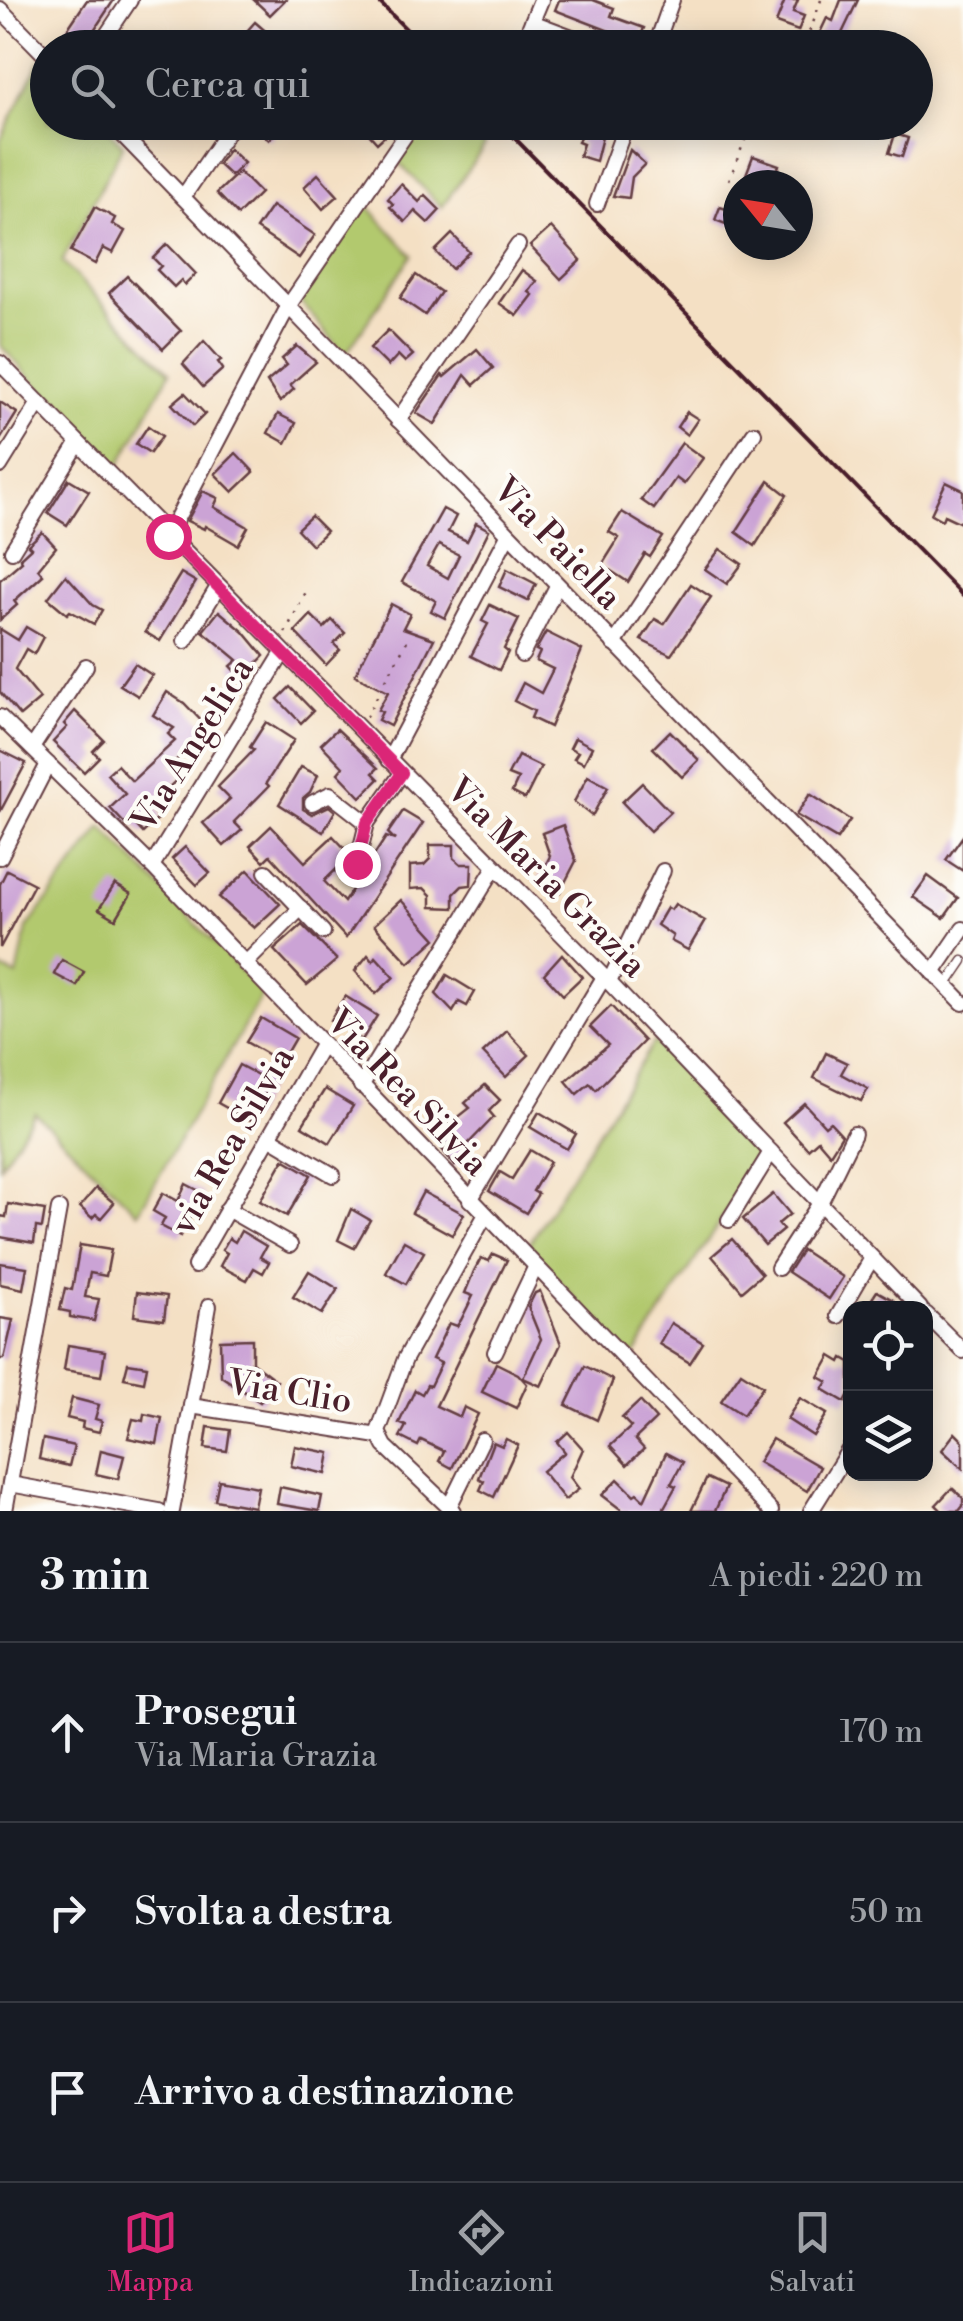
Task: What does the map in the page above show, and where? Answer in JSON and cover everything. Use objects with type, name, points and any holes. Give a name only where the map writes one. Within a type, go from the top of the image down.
[{"type":"street","points":[[110,30],[130,0]]},
{"type":"street","points":[[529,30],[541,0]]},
{"type":"street","points":[[661,30],[672,0]]},
{"type":"street","points":[[0,9],[30,40]]},
{"type":"street","points":[[532,22],[553,30]]},
{"type":"street","name":"Via Paiella","points":[[128,140],[963,1004]]},
{"type":"street","points":[[183,197],[222,140]]},
{"type":"street","points":[[168,536],[289,305],[402,140]]},
{"type":"street","points":[[597,204],[620,140]]},
{"type":"street","points":[[398,420],[518,245]]},
{"type":"street","name":"Via Maria Grazia","points":[[0,363],[607,979],[913,1301]]},
{"type":"street","points":[[0,466],[39,403]]},
{"type":"street","points":[[614,644],[754,433]]},
{"type":"street","points":[[12,551],[78,444]]},
{"type":"street","points":[[389,760],[508,535]]},
{"type":"street","points":[[522,655],[557,586]]},
{"type":"street","points":[[184,641],[218,587]]},
{"type":"street","name":"Via Angelica","points":[[152,866],[280,650]]},
{"type":"street","points":[[32,748],[86,666]]},
{"type":"street","name":"Via Rea Silvia","points":[[0,716],[152,866],[771,1511]]},
{"type":"street","points":[[0,857],[48,764]]},
{"type":"street","points":[[357,864],[367,823],[402,773]]},
{"type":"street","points":[[312,803],[322,796],[334,796],[367,823]]},
{"type":"street","points":[[361,1086],[495,867]]},
{"type":"street","points":[[470,1200],[607,979],[662,871]]},
{"type":"street","points":[[266,872],[323,932]]},
{"type":"street","points":[[244,964],[300,908]]},
{"type":"street","points":[[934,973],[963,928]]},
{"type":"street","name":"via Rea Silvia","points":[[194,1266],[322,1045]]},
{"type":"street","points":[[778,1268],[820,1203],[854,1134]]},
{"type":"street","points":[[269,1137],[333,1174]]},
{"type":"street","points":[[729,1220],[771,1152]]},
{"type":"street","points":[[5,1511],[60,1208]]},
{"type":"street","points":[[227,1209],[290,1245]]},
{"type":"street","points":[[482,1440],[451,1509],[378,1436],[400,1369],[485,1216]]},
{"type":"street","points":[[838,1316],[872,1258]]},
{"type":"street","points":[[496,1352],[535,1268]]},
{"type":"street","points":[[172,1511],[209,1306]]},
{"type":"street","points":[[933,1326],[963,1351]]},
{"type":"street","name":"Via Clio","points":[[191,1406],[378,1436]]},
{"type":"street","points":[[811,1511],[843,1459]]},
{"type":"street","points":[[10,1484],[158,1511]]},
{"type":"lane","points":[[946,986],[963,961]]},
{"type":"path","points":[[809,30],[821,0]]},
{"type":"path","points":[[733,170],[745,140]]},
{"type":"path","points":[[280,650],[308,588]]},
{"type":"path","points":[[359,730],[408,638]]},
{"type":"green space","points":[[30,81],[30,140],[118,140],[123,145],[62,262],[170,372],[116,471],[0,345],[0,140]]},
{"type":"green space","points":[[410,140],[480,140],[485,145],[442,207],[396,160]]},
{"type":"green space","points":[[365,203],[412,255],[345,355],[299,300]]},
{"type":"green space","points":[[102,827],[263,993],[138,1213],[35,1113],[0,1166],[0,968],[17,976],[27,928]]},
{"type":"green space","points":[[654,1041],[764,1153],[632,1359],[527,1247]]},
{"type":"building","points":[[87,0],[114,0],[94,30],[67,30]]},
{"type":"building","points":[[254,0],[285,0],[270,15]]},
{"type":"building","points":[[559,0],[593,0],[614,8],[611,16],[644,28],[607,30],[555,10]]},
{"type":"building","points":[[785,0],[798,0],[793,12],[804,16],[798,30],[776,23]]},
{"type":"building","points":[[841,0],[858,0],[844,30],[821,30],[827,18],[833,21]]},
{"type":"building","points":[[255,22],[264,30],[248,30]]},
{"type":"building","points":[[601,140],[596,161],[579,156],[583,144],[578,142]]},
{"type":"building","points":[[893,140],[907,140],[902,157],[889,153]]},
{"type":"building","points":[[229,149],[244,163],[231,176],[218,164]]},
{"type":"building","points":[[630,150],[645,164],[632,177],[629,198],[613,196]]},
{"type":"building","points":[[753,156],[779,165],[777,170],[748,170]]},
{"type":"building","points":[[239,172],[260,193],[238,215],[217,193]]},
{"type":"building","points":[[318,174],[338,196],[323,209],[304,187]]},
{"type":"building","points":[[401,184],[419,202],[425,195],[440,210],[428,223],[415,211],[405,222],[390,207],[393,204],[388,199]]},
{"type":"building","points":[[272,206],[315,235],[299,258],[256,229]]},
{"type":"building","points":[[95,207],[115,218],[112,224],[125,231],[113,253],[103,248],[95,264],[71,251]]},
{"type":"building","points":[[720,207],[723,208],[723,223],[715,220]]},
{"type":"building","points":[[551,227],[581,260],[561,279],[530,246]]},
{"type":"building","points":[[452,234],[469,252],[452,269],[435,251]]},
{"type":"building","points":[[167,244],[196,274],[185,285],[181,280],[174,287],[157,270],[161,266],[153,258]]},
{"type":"building","points":[[522,270],[537,281],[529,292],[533,295],[517,316],[499,303]]},
{"type":"building","points":[[416,275],[441,292],[425,315],[400,298]]},
{"type":"building","points":[[127,276],[181,331],[163,349],[109,293]]},
{"type":"building","points":[[388,330],[413,355],[405,362],[398,355],[388,366],[370,348]]},
{"type":"building","points":[[204,341],[221,360],[218,362],[223,369],[203,387],[183,364]]},
{"type":"building","points":[[297,346],[316,362],[290,385],[294,389],[280,402],[267,382],[287,365],[282,359]]},
{"type":"building","points":[[477,349],[493,368],[474,385],[465,375],[435,424],[416,413],[442,375]]},
{"type":"building","points":[[185,393],[205,414],[193,426],[172,404]]},
{"type":"building","points":[[0,402],[17,413],[0,440]]},
{"type":"building","points":[[687,412],[698,419],[687,435],[677,427]]},
{"type":"building","points":[[278,414],[296,423],[286,443],[268,433]]},
{"type":"building","points":[[148,426],[162,436],[150,453],[136,444]]},
{"type":"building","points":[[682,443],[703,458],[684,484],[676,478],[654,509],[641,500]]},
{"type":"building","points":[[236,453],[254,472],[233,492],[215,474]]},
{"type":"building","points":[[69,479],[89,491],[67,525],[48,513]]},
{"type":"building","points":[[769,481],[787,495],[755,546],[736,532]]},
{"type":"building","points":[[946,482],[963,490],[963,524],[931,514]]},
{"type":"building","points":[[203,491],[218,498],[214,507],[248,527],[238,545],[205,526],[204,529],[187,521]]},
{"type":"building","points":[[443,509],[456,516],[448,532],[467,541],[476,523],[489,530],[445,618],[431,611],[436,601],[402,582]],"holes":[[[439,545],[459,555],[448,578],[427,566]]]},
{"type":"building","points":[[622,512],[663,537],[650,557],[645,554],[628,582],[602,565],[619,538],[609,532]]},
{"type":"building","points":[[311,516],[326,531],[312,545],[297,529]]},
{"type":"building","points":[[42,532],[56,547],[38,569],[43,575],[14,601],[17,605],[0,620],[0,580],[22,561],[20,558],[31,548],[28,545]]},
{"type":"building","points":[[720,549],[742,564],[727,584],[705,569]]},
{"type":"building","points":[[507,569],[536,584],[528,601],[499,587]]},
{"type":"building","points":[[181,573],[196,582],[160,641],[145,632]]},
{"type":"building","points":[[66,575],[102,610],[94,624],[70,611],[67,614],[48,598]]},
{"type":"building","points":[[691,584],[711,597],[671,655],[641,640],[655,619],[664,624]]},
{"type":"building","points":[[391,604],[410,614],[403,628],[434,639],[390,726],[378,720],[382,712],[378,710],[388,692],[355,675]]},
{"type":"building","points":[[490,605],[519,619],[504,649],[508,652],[499,670],[471,656],[488,624],[482,621]]},
{"type":"building","points":[[219,611],[264,656],[242,678],[231,666],[238,660],[203,631]]},
{"type":"building","points":[[311,615],[324,628],[332,620],[345,633],[334,644],[340,650],[326,665],[295,632]]},
{"type":"building","points":[[26,627],[43,637],[34,654],[26,649],[15,669],[40,699],[20,716],[0,692],[0,629],[18,640]]},
{"type":"building","points":[[546,632],[582,650],[550,727],[531,718],[534,711],[514,701],[523,683],[541,693],[553,669],[536,661],[540,652],[536,650]]},
{"type":"building","points":[[135,664],[152,675],[138,696],[120,685]]},
{"type":"building","points":[[290,687],[313,711],[301,723],[278,699]]},
{"type":"building","points":[[167,692],[209,729],[171,765],[181,776],[151,804],[162,815],[143,833],[130,819],[125,824],[110,808],[125,794],[107,774],[117,765],[132,781],[175,741],[168,734],[174,728],[153,715]]},
{"type":"building","points":[[75,711],[104,740],[93,751],[99,757],[84,772],[53,742]]},
{"type":"building","points":[[266,722],[294,740],[266,783],[269,786],[234,822],[242,830],[224,846],[203,823],[230,799],[218,787],[254,750],[250,747]]},
{"type":"building","points":[[337,729],[378,768],[373,773],[379,779],[361,797],[338,773],[343,767],[321,744]]},
{"type":"building","points":[[670,731],[699,760],[682,777],[653,748]]},
{"type":"building","points":[[575,738],[592,747],[584,763],[574,758],[578,752],[570,748]]},
{"type":"building","points":[[0,750],[26,763],[0,812]]},
{"type":"building","points":[[518,756],[541,767],[525,799],[512,792],[518,779],[508,775]]},
{"type":"building","points":[[301,767],[318,775],[303,798],[303,809],[312,814],[329,806],[335,811],[323,832],[279,804]]},
{"type":"building","points":[[588,776],[608,787],[592,816],[574,802]]},
{"type":"building","points":[[642,783],[670,812],[650,831],[622,802]]},
{"type":"building","points":[[810,794],[850,820],[837,839],[796,815]]},
{"type":"building","points":[[403,811],[423,823],[346,938],[270,855],[264,861],[250,846],[271,826],[305,862],[333,836],[349,853],[324,881],[344,902],[386,837],[395,840],[388,833]]},
{"type":"building","points":[[563,825],[576,861],[560,892],[538,880],[550,856],[542,833]]},
{"type":"building","points":[[963,836],[963,871],[946,860]]},
{"type":"building","points":[[430,845],[454,845],[454,858],[461,864],[472,864],[471,885],[462,886],[454,894],[454,908],[431,907],[431,895],[424,888],[410,889],[410,866],[424,865],[430,859]]},
{"type":"building","points":[[185,847],[210,873],[197,885],[172,859]]},
{"type":"building","points":[[7,870],[34,884],[0,948],[0,884]]},
{"type":"building","points":[[248,870],[280,904],[254,928],[219,897]]},
{"type":"building","points":[[928,876],[958,898],[944,918],[913,897]]},
{"type":"building","points":[[115,884],[131,894],[116,919],[99,909]]},
{"type":"building","points":[[401,900],[436,939],[409,963],[374,925]]},
{"type":"building","points":[[675,904],[705,921],[688,950],[671,941],[673,936],[657,925],[667,908],[671,910]]},
{"type":"building","points":[[302,925],[337,960],[307,985],[274,950]]},
{"type":"building","points":[[562,954],[582,977],[563,995],[544,974]]},
{"type":"building","points":[[368,955],[373,961],[376,957],[394,977],[376,994],[355,971]]},
{"type":"building","points":[[62,960],[84,972],[77,986],[54,974]]},
{"type":"building","points":[[447,975],[475,992],[467,1006],[459,1002],[453,1012],[436,994]]},
{"type":"building","points":[[345,996],[377,1016],[362,1040],[330,1020]]},
{"type":"building","points":[[611,1006],[644,1041],[596,1090],[590,1083],[577,1094],[566,1081],[608,1045],[590,1027]]},
{"type":"building","points":[[261,1018],[295,1038],[281,1062],[246,1042]]},
{"type":"building","points":[[507,1031],[529,1055],[506,1077],[483,1053]]},
{"type":"building","points":[[826,1053],[847,1063],[841,1074],[868,1089],[861,1101],[814,1078]]},
{"type":"building","points":[[239,1065],[271,1082],[250,1121],[218,1103]]},
{"type":"building","points":[[485,1085],[500,1100],[489,1111],[494,1117],[463,1149],[468,1155],[455,1166],[437,1134],[470,1108],[465,1103]]},
{"type":"building","points":[[325,1089],[353,1106],[330,1143],[302,1126]]},
{"type":"building","points":[[804,1103],[825,1126],[830,1122],[842,1135],[830,1154],[818,1140],[808,1149],[783,1122]]},
{"type":"building","points":[[539,1112],[576,1134],[567,1149],[530,1127]]},
{"type":"building","points":[[530,1150],[550,1162],[533,1191],[538,1194],[526,1213],[489,1191],[500,1172],[512,1179]]},
{"type":"building","points":[[284,1159],[311,1175],[287,1216],[260,1201]]},
{"type":"building","points":[[186,1184],[203,1193],[180,1236],[161,1226],[165,1218],[153,1211],[163,1193],[178,1201]]},
{"type":"building","points":[[96,1188],[114,1203],[101,1218],[96,1214],[92,1218],[80,1207]]},
{"type":"building","points":[[423,1192],[464,1214],[452,1235],[412,1213]]},
{"type":"building","points":[[773,1194],[790,1214],[778,1224],[783,1230],[765,1245],[743,1219]]},
{"type":"building","points":[[8,1204],[45,1210],[42,1228],[36,1227],[34,1243],[0,1237],[0,1216],[6,1217]]},
{"type":"building","points":[[351,1209],[370,1220],[354,1248],[338,1240]]},
{"type":"building","points":[[241,1231],[266,1246],[260,1257],[269,1262],[263,1273],[254,1268],[247,1280],[220,1266],[229,1238],[235,1242]]},
{"type":"building","points":[[732,1239],[762,1274],[742,1291],[712,1256]]},
{"type":"building","points":[[404,1241],[424,1252],[406,1284],[386,1273]]},
{"type":"building","points":[[80,1245],[111,1250],[106,1276],[90,1273],[85,1297],[99,1299],[94,1321],[70,1317],[70,1312],[60,1310],[65,1288],[72,1290]]},
{"type":"building","points":[[802,1250],[843,1277],[829,1299],[788,1272]]},
{"type":"building","points":[[493,1254],[507,1260],[436,1406],[460,1417],[464,1407],[478,1414],[452,1468],[439,1461],[444,1451],[421,1440],[418,1446],[400,1437],[406,1426],[399,1423],[415,1390],[422,1394],[430,1386],[441,1363],[432,1359],[449,1323],[457,1326],[461,1320],[473,1296],[465,1293],[474,1271],[481,1258],[489,1261]]},
{"type":"building","points":[[0,1263],[27,1267],[23,1289],[0,1284]]},
{"type":"building","points":[[309,1271],[338,1289],[322,1314],[293,1297]]},
{"type":"building","points":[[540,1291],[561,1344],[541,1386],[523,1378],[541,1339],[528,1307]]},
{"type":"building","points":[[877,1291],[893,1300],[892,1301],[871,1301]]},
{"type":"building","points":[[137,1292],[167,1296],[164,1320],[134,1316]]},
{"type":"building","points":[[0,1318],[13,1320],[4,1359],[0,1359]]},
{"type":"building","points":[[671,1323],[703,1343],[690,1363],[659,1344]]},
{"type":"building","points":[[252,1339],[252,1362],[277,1381],[260,1402],[221,1376],[220,1340]]},
{"type":"building","points":[[68,1345],[105,1351],[101,1376],[64,1370]]},
{"type":"building","points":[[831,1356],[841,1362],[843,1358],[843,1401],[823,1389],[828,1382],[819,1377]]},
{"type":"building","points":[[128,1363],[147,1366],[144,1382],[124,1378]]},
{"type":"building","points":[[496,1363],[518,1374],[527,1384],[516,1408],[482,1392]]},
{"type":"building","points":[[585,1366],[613,1380],[597,1420],[566,1405]]},
{"type":"building","points":[[741,1372],[763,1386],[743,1415],[721,1401]]},
{"type":"building","points":[[72,1398],[99,1405],[95,1419],[102,1421],[99,1432],[82,1428],[83,1422],[67,1418]]},
{"type":"building","points":[[800,1398],[827,1414],[813,1436],[787,1419]]},
{"type":"building","points":[[640,1401],[656,1419],[635,1439],[644,1449],[627,1465],[610,1446],[631,1427],[622,1418]]},
{"type":"building","points":[[144,1414],[162,1418],[157,1444],[128,1438],[133,1419],[143,1421]]},
{"type":"building","points":[[208,1427],[230,1430],[227,1451],[205,1448]]},
{"type":"building","points":[[568,1432],[583,1449],[570,1477],[579,1489],[565,1500],[542,1471],[565,1452],[557,1442]]},
{"type":"building","points":[[955,1433],[963,1441],[963,1469],[942,1450]]},
{"type":"building","points":[[43,1439],[74,1446],[69,1466],[39,1459]]},
{"type":"building","points":[[506,1439],[518,1445],[494,1497],[480,1490],[484,1481],[479,1478],[493,1442],[502,1446]]},
{"type":"building","points":[[772,1439],[820,1467],[807,1491],[758,1462]]},
{"type":"building","points":[[295,1446],[330,1453],[326,1474],[291,1466]]},
{"type":"building","points":[[101,1450],[124,1456],[118,1479],[96,1474]]},
{"type":"building","points":[[666,1453],[683,1462],[671,1484],[676,1486],[662,1511],[623,1511],[602,1495],[618,1479],[644,1500]]},
{"type":"building","points":[[707,1478],[726,1487],[715,1511],[691,1511]]},
{"type":"building","points":[[219,1480],[258,1487],[254,1507],[215,1500]]},
{"type":"building","points":[[280,1487],[322,1496],[319,1511],[277,1504]]},
{"type":"building","points":[[952,1488],[963,1498],[963,1506],[959,1511],[942,1511],[936,1505]]},
{"type":"railway","points":[[377,0],[407,30]]},
{"type":"railway","points":[[517,140],[963,596]]},
{"type":"route","points":[[168,536],[402,773],[367,823],[357,864]]}]
